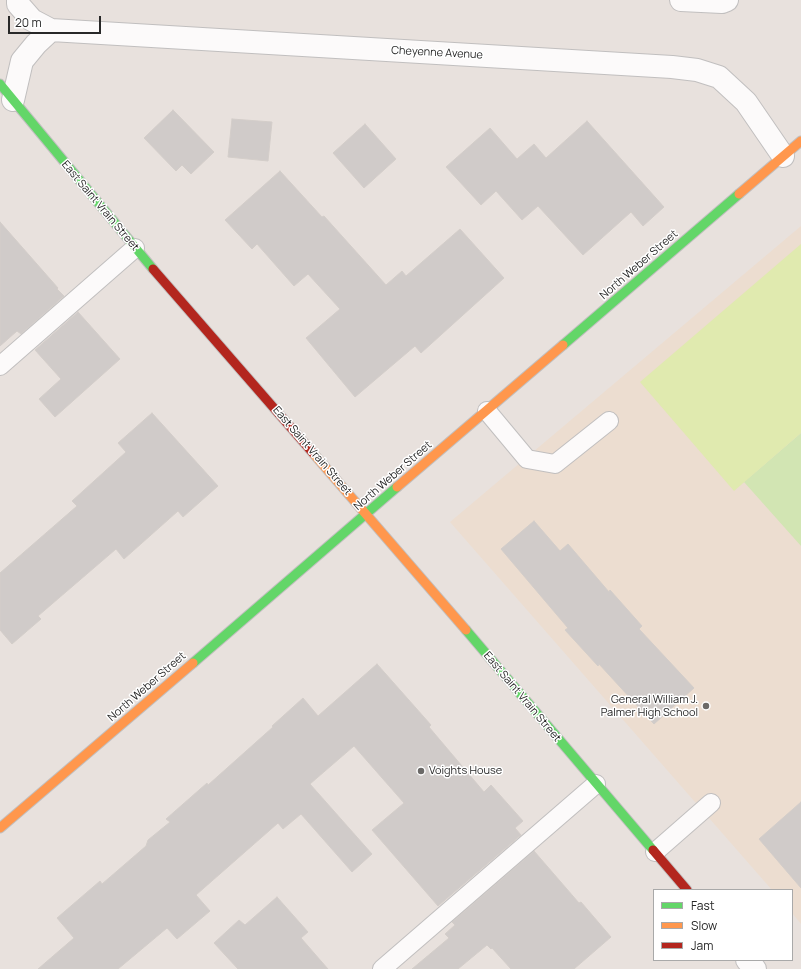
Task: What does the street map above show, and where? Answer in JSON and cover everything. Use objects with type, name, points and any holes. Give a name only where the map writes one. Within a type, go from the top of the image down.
[{"type":"street","name":"Cheyenne Avenue","points":[[18,0],[18,4],[32,20],[51,30],[672,67],[697,70],[720,77],[746,102],[783,156]]},
{"type":"street","points":[[681,0],[722,2],[727,0]]},
{"type":"street","points":[[7,92],[22,61],[36,44],[51,30]]},
{"type":"street","name":"East Saint Vrain Street","points":[[7,92],[135,248],[366,514],[686,889]]},
{"type":"street","name":"North Weber Street","points":[[0,828],[801,141]]},
{"type":"street","points":[[748,961],[755,969]]},
{"type":"lane","points":[[0,366],[135,248]]},
{"type":"lane","points":[[487,411],[527,459],[555,464],[609,421]]},
{"type":"lane","points":[[382,969],[596,784]]},
{"type":"lane","points":[[655,852],[711,803]]},
{"type":"shaded area","name":"General William J. Palmer High School","points":[[801,226],[801,924],[793,914],[793,889],[771,889],[450,522]]},
{"type":"green space","points":[[801,244],[801,433],[734,491],[640,382]]},
{"type":"green space","points":[[801,433],[801,546],[744,482]]},
{"type":"building","points":[[173,110],[214,152],[191,174],[182,165],[176,171],[144,138]]},
{"type":"building","points":[[232,119],[272,122],[268,161],[228,157]]},
{"type":"building","points":[[587,121],[664,207],[643,226],[631,212],[583,255],[538,206],[522,220],[496,191],[481,205],[446,167],[490,128],[517,159],[534,144],[546,158]]},
{"type":"building","points":[[365,124],[396,159],[364,188],[333,153]]},
{"type":"building","points":[[280,171],[322,217],[324,216],[386,285],[402,271],[406,276],[460,229],[504,278],[421,353],[415,346],[355,397],[306,338],[340,309],[308,274],[294,286],[257,244],[252,249],[225,220]]},
{"type":"building","points":[[0,222],[64,296],[21,334],[17,331],[0,346]]},
{"type":"building","points":[[78,312],[120,359],[55,417],[39,399],[61,379],[35,350]]},
{"type":"building","points":[[152,413],[218,486],[183,517],[178,511],[124,559],[116,549],[38,616],[41,619],[12,644],[0,630],[0,573],[77,506],[72,501],[126,452],[118,443]]},
{"type":"building","points":[[534,521],[560,551],[568,544],[609,592],[610,590],[642,626],[639,629],[694,688],[654,724],[599,664],[598,666],[565,630],[568,628],[501,549]]},
{"type":"building","points":[[377,664],[431,725],[429,727],[484,792],[491,785],[523,821],[515,828],[521,835],[438,906],[372,830],[404,803],[354,746],[310,784],[372,854],[352,872],[301,814],[283,829],[278,823],[196,895],[210,911],[177,939],[167,928],[118,969],[38,969],[74,938],[57,918],[100,881],[102,884],[146,846],[148,840],[170,822],[166,819],[207,783],[208,785],[303,698],[318,716]]},
{"type":"building","points":[[801,802],[801,888],[759,839]]},
{"type":"building","points":[[534,851],[611,937],[574,969],[511,969],[492,948],[491,949],[487,945],[458,969],[412,969],[449,938],[445,934],[455,925],[452,922]]},
{"type":"building","points":[[277,897],[308,932],[301,938],[328,969],[238,969],[214,943],[239,920],[245,925]]},
{"type":"traffic: fast","points":[[0,84],[153,269]]},
{"type":"traffic: fast","points":[[563,345],[739,194]]},
{"type":"traffic: fast","points":[[193,663],[397,487]]},
{"type":"traffic: fast","points":[[466,630],[653,850]]},
{"type":"traffic: slow","points":[[739,194],[801,141]]},
{"type":"traffic: slow","points":[[397,487],[563,345]]},
{"type":"traffic: slow","points":[[313,453],[466,630]]},
{"type":"traffic: slow","points":[[0,828],[193,663]]},
{"type":"traffic: jam","points":[[153,269],[313,453]]},
{"type":"traffic: jam","points":[[653,850],[686,889]]},
{"type":"place","name":"General William J. Palmer High School","points":[[706,706]]},
{"type":"place","name":"Voights House","points":[[421,771]]}]
